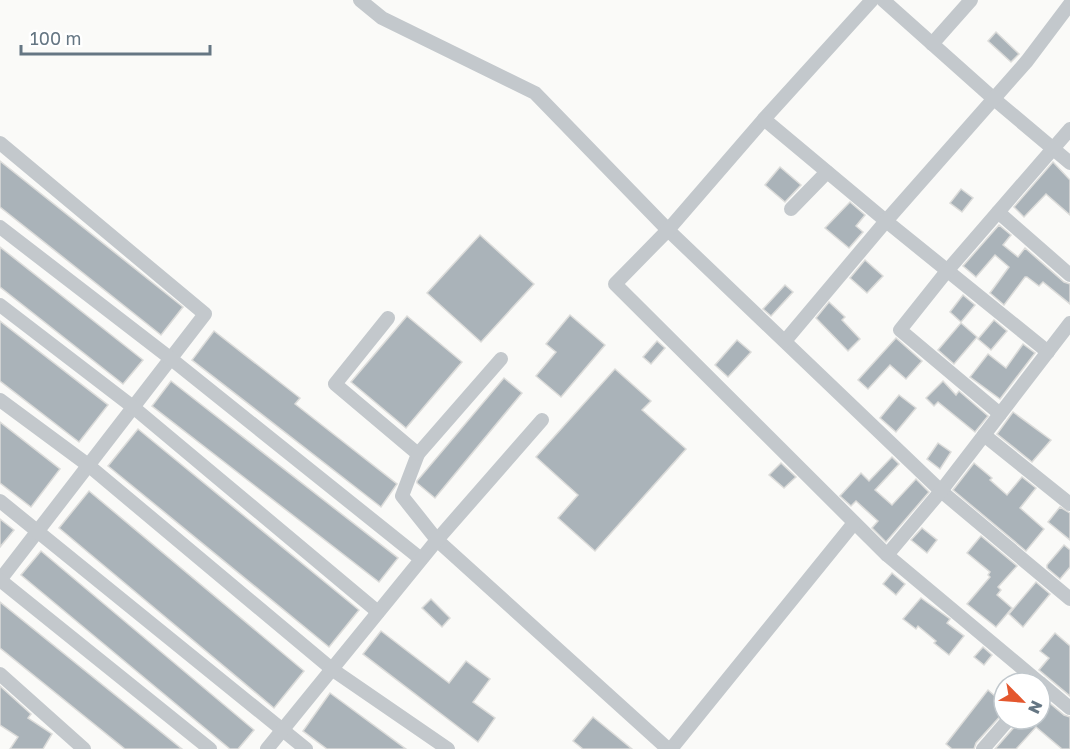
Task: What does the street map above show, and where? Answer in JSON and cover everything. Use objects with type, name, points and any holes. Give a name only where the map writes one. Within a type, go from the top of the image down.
[{"type":"street","points":[[360,0],[382,18],[535,93],[668,230],[941,491],[1070,599]]},
{"type":"street","points":[[872,0],[764,118],[668,230],[615,284],[887,555],[1026,671]]},
{"type":"street","points":[[883,0],[1070,163]]},
{"type":"street","points":[[932,44],[971,0]]},
{"type":"street","points":[[785,341],[886,221],[1028,61],[1070,4]]},
{"type":"street","points":[[764,118],[886,221],[1048,352]]},
{"type":"street","points":[[1000,414],[900,330],[947,271],[1070,129]]},
{"type":"street","points":[[0,143],[205,314],[0,580],[210,749]]},
{"type":"street","points":[[791,209],[827,172]]},
{"type":"street","points":[[998,212],[1070,275]]},
{"type":"street","points":[[0,227],[170,358],[421,560]]},
{"type":"street","points":[[0,305],[133,407],[378,612]]},
{"type":"street","points":[[388,318],[334,384],[418,454]]},
{"type":"street","points":[[887,555],[941,491],[1070,323]]},
{"type":"street","points":[[501,359],[418,454],[402,496],[437,540],[669,749],[854,523]]},
{"type":"street","points":[[0,400],[88,465],[333,670],[448,749]]},
{"type":"street","points":[[267,749],[437,540],[542,420]]},
{"type":"street","points":[[984,435],[1070,504]]},
{"type":"street","points":[[0,501],[306,749]]},
{"type":"street","points":[[0,674],[84,749]]},
{"type":"street","points":[[1052,693],[1070,708]]},
{"type":"street","points":[[983,749],[999,731]]},
{"type":"building","points":[[996,32],[1019,54],[1011,62],[988,41]]},
{"type":"building","points":[[0,161],[183,307],[161,335],[0,207]]},
{"type":"building","points":[[1053,162],[1070,180],[1070,215],[1046,194],[1024,217],[1014,207]]},
{"type":"building","points":[[780,167],[801,185],[785,202],[765,185]]},
{"type":"building","points":[[961,189],[973,198],[962,212],[950,203]]},
{"type":"building","points":[[850,202],[865,215],[856,226],[863,232],[849,248],[825,228]]},
{"type":"building","points":[[999,225],[1011,235],[1003,245],[1018,257],[1025,248],[1064,282],[1070,284],[1070,304],[1043,282],[1039,286],[1025,277],[1004,305],[990,293],[1009,267],[995,255],[976,277],[963,266]]},
{"type":"building","points":[[480,235],[534,284],[481,342],[427,293]]},
{"type":"building","points":[[0,247],[143,360],[123,384],[0,287]]},
{"type":"building","points":[[865,260],[883,276],[867,293],[850,278]]},
{"type":"building","points":[[785,285],[793,292],[771,316],[763,309]]},
{"type":"building","points":[[963,295],[975,305],[961,322],[950,312]]},
{"type":"building","points":[[829,302],[845,317],[842,320],[860,339],[848,351],[816,318]]},
{"type":"building","points":[[570,315],[605,345],[561,397],[536,376],[556,352],[546,344]]},
{"type":"building","points":[[407,316],[462,362],[406,428],[351,382]]},
{"type":"building","points":[[994,320],[1007,331],[991,350],[978,339]]},
{"type":"building","points":[[0,321],[108,405],[79,442],[0,381]]},
{"type":"building","points":[[961,323],[977,337],[954,364],[938,350]]},
{"type":"building","points":[[214,331],[300,398],[295,404],[397,484],[381,507],[192,360]]},
{"type":"building","points":[[896,338],[922,361],[906,379],[890,365],[868,389],[858,380]]},
{"type":"building","points":[[737,340],[751,352],[728,377],[715,365]]},
{"type":"building","points":[[657,341],[665,348],[651,364],[643,357]]},
{"type":"building","points":[[1023,344],[1035,353],[1000,399],[970,377],[988,354],[1006,368]]},
{"type":"building","points":[[615,369],[651,401],[642,410],[686,449],[595,551],[558,518],[578,495],[536,457]]},
{"type":"building","points":[[504,378],[522,393],[435,498],[417,481]]},
{"type":"building","points":[[171,381],[398,558],[379,582],[152,406]]},
{"type":"building","points":[[943,381],[956,395],[959,391],[988,416],[975,432],[938,402],[934,406],[926,398]]},
{"type":"building","points":[[899,395],[916,408],[896,432],[880,418]]},
{"type":"building","points":[[1013,412],[1051,440],[1032,462],[997,434]]},
{"type":"building","points":[[0,422],[60,469],[31,507],[0,483]]},
{"type":"building","points":[[138,429],[359,610],[329,647],[108,466]]},
{"type":"building","points":[[938,443],[951,452],[940,469],[927,459]]},
{"type":"building","points":[[892,457],[899,464],[875,490],[892,505],[916,479],[929,492],[886,542],[872,528],[878,521],[856,501],[851,506],[840,496],[861,473],[869,481]]},
{"type":"building","points":[[781,463],[796,477],[784,488],[769,475]]},
{"type":"building","points":[[974,463],[1007,495],[1022,477],[1036,488],[1020,508],[1044,529],[1026,551],[953,490]]},
{"type":"building","points":[[89,491],[304,671],[274,708],[59,528]]},
{"type":"building","points":[[1060,507],[1070,513],[1070,540],[1048,522]]},
{"type":"building","points":[[0,519],[14,530],[0,547]]},
{"type":"building","points":[[922,528],[937,540],[927,553],[911,540]]},
{"type":"building","points":[[981,536],[1017,566],[998,587],[1001,590],[997,595],[1012,608],[996,627],[967,604],[990,577],[988,575],[990,572],[967,553]]},
{"type":"building","points":[[1064,545],[1070,550],[1070,567],[1060,579],[1047,568],[1047,565]]},
{"type":"building","points":[[41,551],[254,730],[238,749],[230,749],[21,575]]},
{"type":"building","points":[[892,573],[905,584],[896,595],[883,584]]},
{"type":"building","points":[[1036,582],[1050,594],[1023,627],[1009,614]]},
{"type":"building","points":[[921,598],[950,619],[947,623],[964,636],[949,655],[918,626],[916,629],[903,619]]},
{"type":"building","points":[[431,599],[450,618],[442,627],[422,608]]},
{"type":"building","points":[[0,602],[182,749],[125,749],[0,648]]},
{"type":"building","points":[[381,631],[449,683],[466,661],[490,679],[473,702],[495,718],[478,742],[363,654]]},
{"type":"building","points":[[1055,633],[1070,646],[1070,696],[1052,681],[1052,671],[1039,670],[1049,658],[1040,651]]},
{"type":"building","points":[[983,647],[992,655],[984,665],[974,657]]},
{"type":"building","points":[[0,686],[31,714],[28,718],[52,734],[43,749],[10,749],[18,737],[0,725]]},
{"type":"building","points":[[988,690],[992,694],[992,725],[976,743],[974,749],[952,749],[946,744]]},
{"type":"building","points":[[330,693],[406,749],[327,749],[303,731]]},
{"type":"building","points":[[1052,705],[1070,717],[1070,749],[1062,749],[1041,731],[1052,731]]},
{"type":"building","points":[[593,717],[632,749],[583,749],[573,741]]},
{"type":"building","points":[[1011,731],[1032,731],[1016,749],[995,749]]}]
